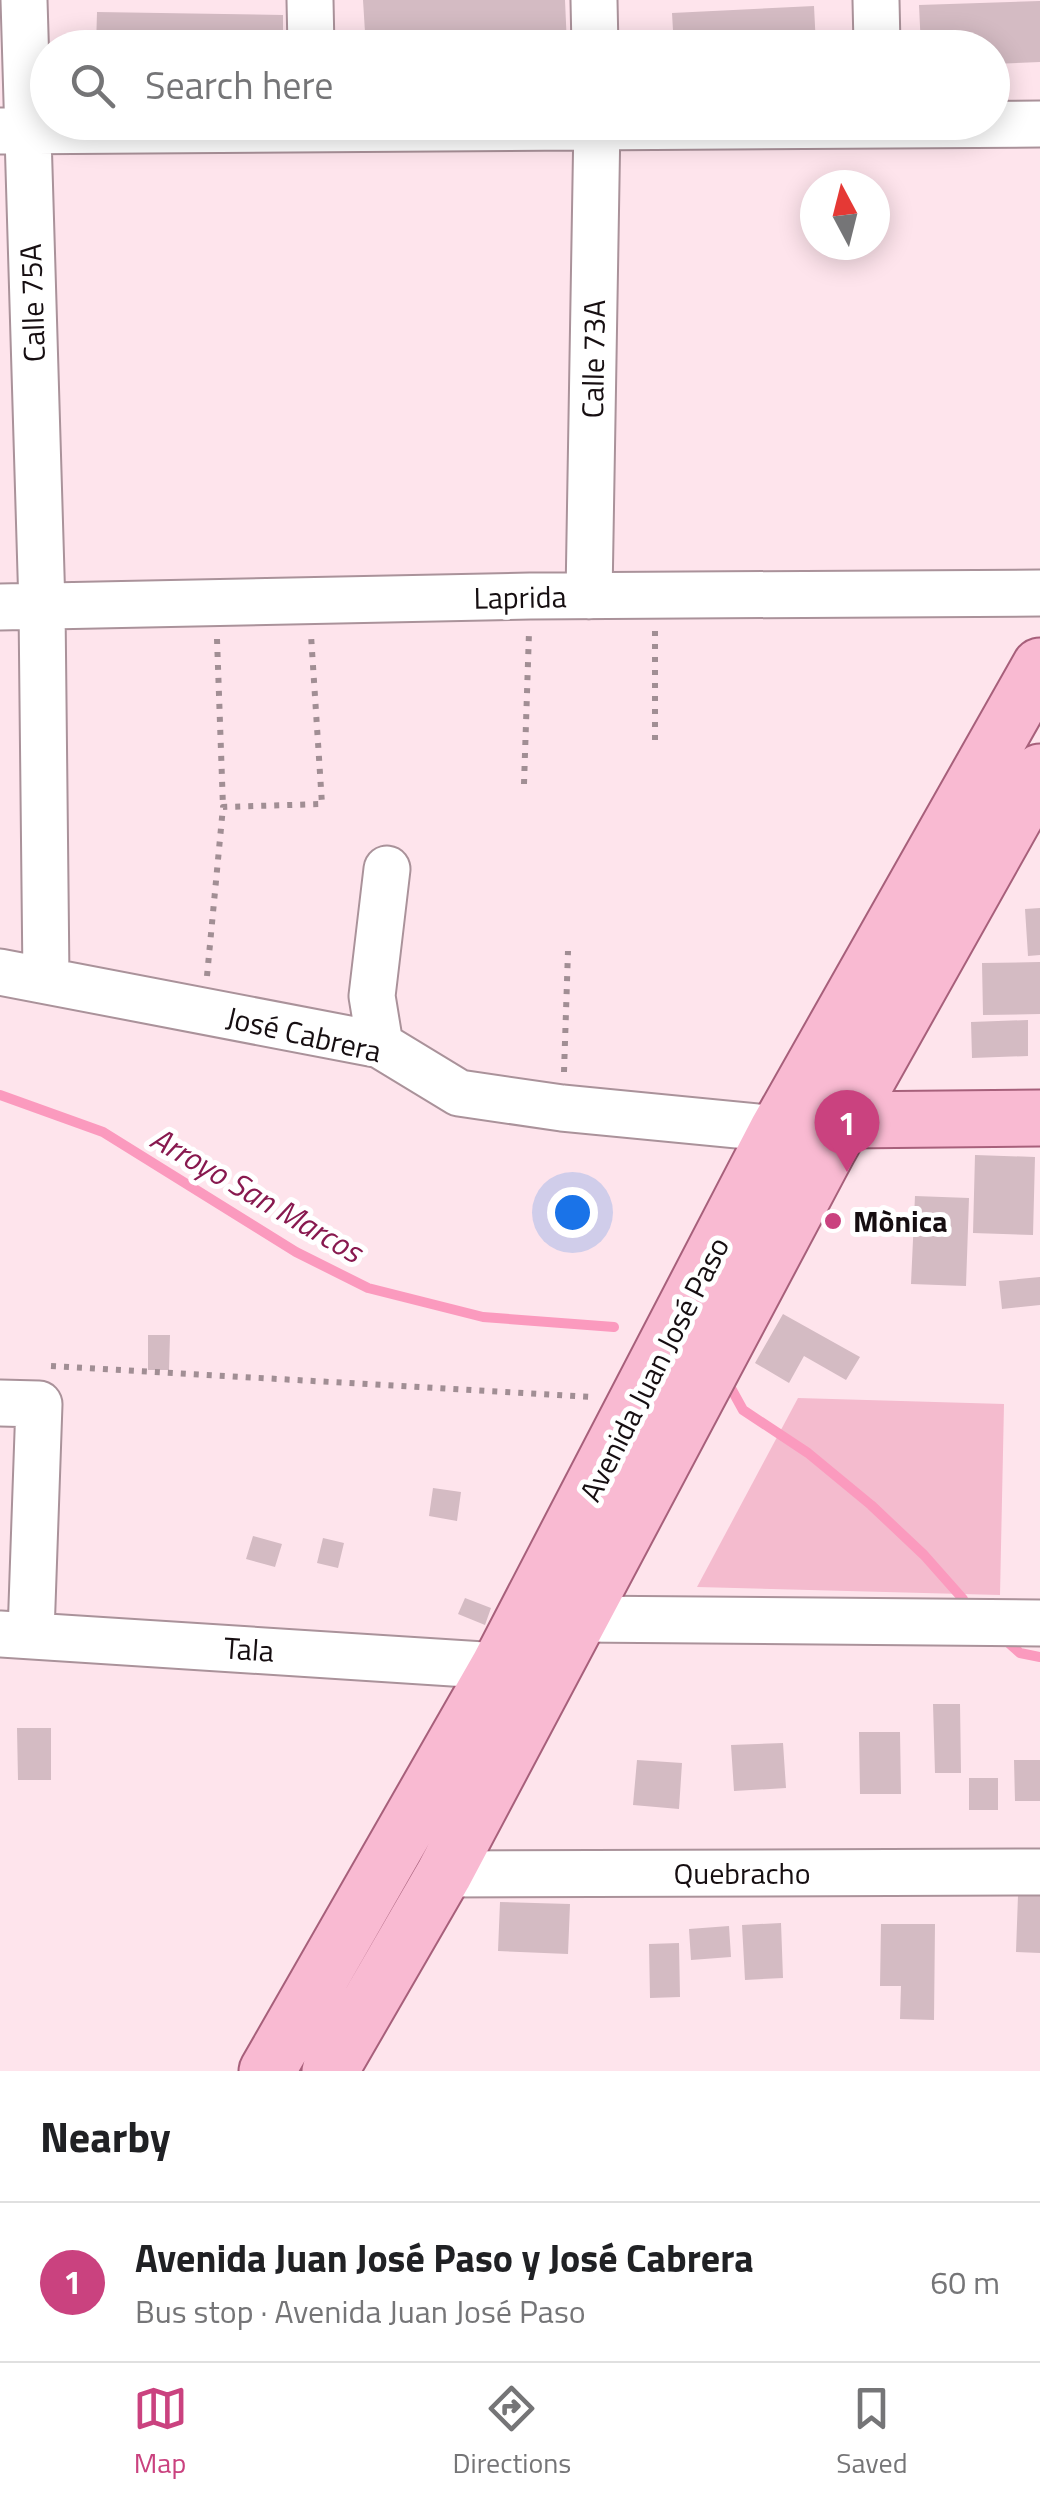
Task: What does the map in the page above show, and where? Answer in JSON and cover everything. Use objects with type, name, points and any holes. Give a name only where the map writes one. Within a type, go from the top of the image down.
[{"type":"main road","name":"Avenida Juan José Paso","points":[[267,2071],[499,1666],[778,1129],[1040,666]]},
{"type":"main road","name":"Avenida Juan José Paso","points":[[330,2071],[444,1874],[847,1120],[1040,772]]},
{"type":"main road","points":[[778,1129],[847,1120],[1040,1118]]},
{"type":"street","name":"Calle 75A","points":[[24,0],[13,131],[21,607],[46,978]]},
{"type":"street","points":[[310,0],[311,30]]},
{"type":"street","points":[[594,0],[595,30]]},
{"type":"street","points":[[876,0],[877,30]]},
{"type":"street","points":[[1010,124],[1040,124]]},
{"type":"street","name":"Calle 73A","points":[[589,596],[597,140]]},
{"type":"street","name":"Laprida","points":[[21,607],[655,594],[1040,593]]},
{"type":"street","points":[[380,1046],[372,996],[387,870]]},
{"type":"street","name":"José Cabrera","points":[[0,972],[380,1046],[458,1093],[562,1108],[778,1129]]},
{"type":"street","points":[[16,1634],[19,1403]]},
{"type":"street","points":[[578,1620],[1040,1623]]},
{"type":"street","name":"Tala","points":[[16,1634],[499,1666]]},
{"type":"street","name":"Quebracho","points":[[444,1874],[1040,1872]]},
{"type":"path","points":[[654,740],[655,594]]},
{"type":"path","points":[[524,784],[530,596]]},
{"type":"path","points":[[223,807],[322,804],[308,601]]},
{"type":"path","points":[[204,1012],[223,807],[216,603]]},
{"type":"path","points":[[562,1108],[568,951]]},
{"type":"path","points":[[19,1403],[46,1366],[639,1400]]},
{"type":"shaded area","points":[[798,1398],[1004,1404],[1000,1595],[697,1587]]},
{"type":"building","points":[[363,0],[565,0],[566,30],[365,30]]},
{"type":"building","points":[[1040,1],[1040,62],[1010,63],[1010,30],[920,30],[919,5]]},
{"type":"building","points":[[814,6],[815,30],[673,30],[672,13]]},
{"type":"building","points":[[97,12],[283,15],[283,30],[96,30]]},
{"type":"building","points":[[1040,908],[1040,955],[1028,956],[1025,909]]},
{"type":"building","points":[[1040,962],[1040,1014],[983,1015],[982,963]]},
{"type":"building","points":[[1028,1020],[1028,1056],[972,1058],[971,1022]]},
{"type":"building","points":[[975,1155],[1035,1157],[1033,1235],[973,1233]]},
{"type":"building","points":[[915,1196],[969,1198],[966,1286],[911,1284]]},
{"type":"building","points":[[1040,1277],[1040,1305],[1002,1309],[999,1281]]},
{"type":"building","points":[[783,1314],[860,1357],[846,1380],[804,1356],[789,1383],[755,1363]]},
{"type":"building","points":[[148,1335],[170,1335],[169,1370],[148,1370]]},
{"type":"building","points":[[433,1488],[461,1492],[457,1521],[429,1516]]},
{"type":"building","points":[[253,1536],[282,1544],[275,1567],[246,1559]]},
{"type":"building","points":[[323,1538],[344,1543],[338,1568],[317,1563]]},
{"type":"building","points":[[465,1598],[491,1608],[485,1625],[458,1614]]},
{"type":"building","points":[[933,1704],[960,1704],[961,1773],[935,1773]]},
{"type":"building","points":[[17,1728],[51,1728],[51,1780],[18,1780]]},
{"type":"building","points":[[859,1732],[900,1732],[901,1794],[860,1794]]},
{"type":"building","points":[[783,1743],[786,1788],[734,1791],[731,1745]]},
{"type":"building","points":[[637,1760],[682,1763],[679,1809],[633,1805]]},
{"type":"building","points":[[1014,1760],[1040,1760],[1040,1801],[1015,1801]]},
{"type":"building","points":[[969,1778],[998,1778],[998,1810],[969,1810]]},
{"type":"building","points":[[1018,1895],[1040,1896],[1040,1953],[1016,1952]]},
{"type":"building","points":[[500,1902],[570,1904],[568,1954],[498,1951]]},
{"type":"building","points":[[781,1923],[783,1978],[745,1980],[742,1925]]},
{"type":"building","points":[[881,1924],[935,1924],[934,2020],[900,2019],[901,1986],[880,1986]]},
{"type":"building","points":[[729,1926],[731,1957],[691,1960],[689,1929]]},
{"type":"building","points":[[679,1943],[680,1997],[650,1998],[649,1944]]},
{"type":"waterway","name":"Arroyo San Marcos","points":[[0,1095],[103,1132],[296,1252],[368,1288],[483,1317],[614,1327]]},
{"type":"waterway","name":"Arroyo San Marcos","points":[[727,1381],[743,1410],[808,1453],[871,1505],[963,1599]]},
{"type":"waterway","name":"Arroyo San Marcos","points":[[1001,1636],[1020,1653],[1040,1657]]},
{"type":"place","name":"Avenida Juan José Paso y José Cabrera","points":[[847,1172]]},
{"type":"place","name":"Mònica","points":[[833,1221]]}]
